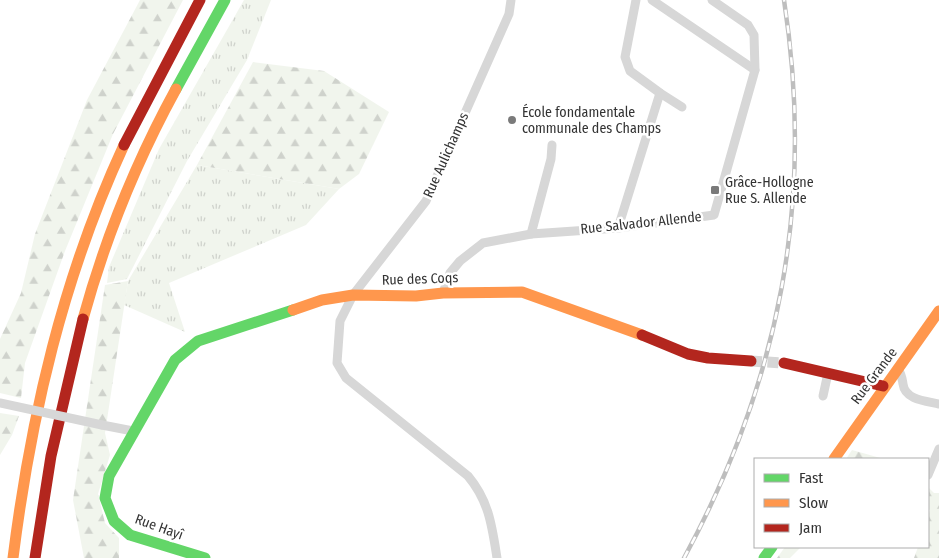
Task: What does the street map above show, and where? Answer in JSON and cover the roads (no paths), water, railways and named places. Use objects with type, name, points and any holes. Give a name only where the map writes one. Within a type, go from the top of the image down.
[{"type":"main road","points":[[13,558],[23,474],[40,392],[60,312],[84,239],[120,151],[158,75],[200,0]]},
{"type":"main road","points":[[35,558],[45,478],[62,395],[81,318],[108,239],[140,160],[225,0]]},
{"type":"main road","name":"Rue des Coqs","points":[[133,431],[175,360],[198,341],[322,300],[353,295],[416,296],[443,293],[522,292],[616,324],[688,354],[708,358],[751,361]]},
{"type":"main road","name":"Rue Grande","points":[[835,458],[883,386],[898,369],[939,312]]},
{"type":"main road","points":[[784,363],[883,386]]},
{"type":"main road","name":"Rue Hayî","points":[[133,431],[109,476],[105,498],[114,521],[130,536],[205,558]]},
{"type":"street","name":"Rue Aulichamps","points":[[497,558],[490,518],[480,490],[468,476],[360,391],[346,378],[337,363],[340,321],[353,295],[426,201],[509,14],[511,0]]},
{"type":"street","points":[[636,0],[625,57],[630,70],[682,108]]},
{"type":"street","points":[[652,0],[755,70]]},
{"type":"street","name":"Rue Salvador Allende","points":[[443,293],[450,273],[460,261],[483,243],[531,234],[618,228],[714,215],[755,70],[754,35],[748,25],[712,0]]},
{"type":"street","points":[[618,228],[660,93]]},
{"type":"street","points":[[531,234],[551,158],[552,145]]},
{"type":"street","points":[[898,369],[902,374],[905,392],[909,396],[939,404]]},
{"type":"street","points":[[824,396],[828,373]]},
{"type":"street","points":[[0,403],[133,431]]},
{"type":"street","points":[[929,473],[939,449]]},
{"type":"tunnel","points":[[751,361],[784,363]]},
{"type":"railway","points":[[684,558],[717,491],[744,424],[766,356],[782,288],[791,218],[795,147],[793,74],[784,0]]},
{"type":"place","name":"École fondamentale communale des Champs","points":[[512,120]]},
{"type":"place","name":"Grâce-Hollogne Rue S. Allende","points":[[715,190]]}]
